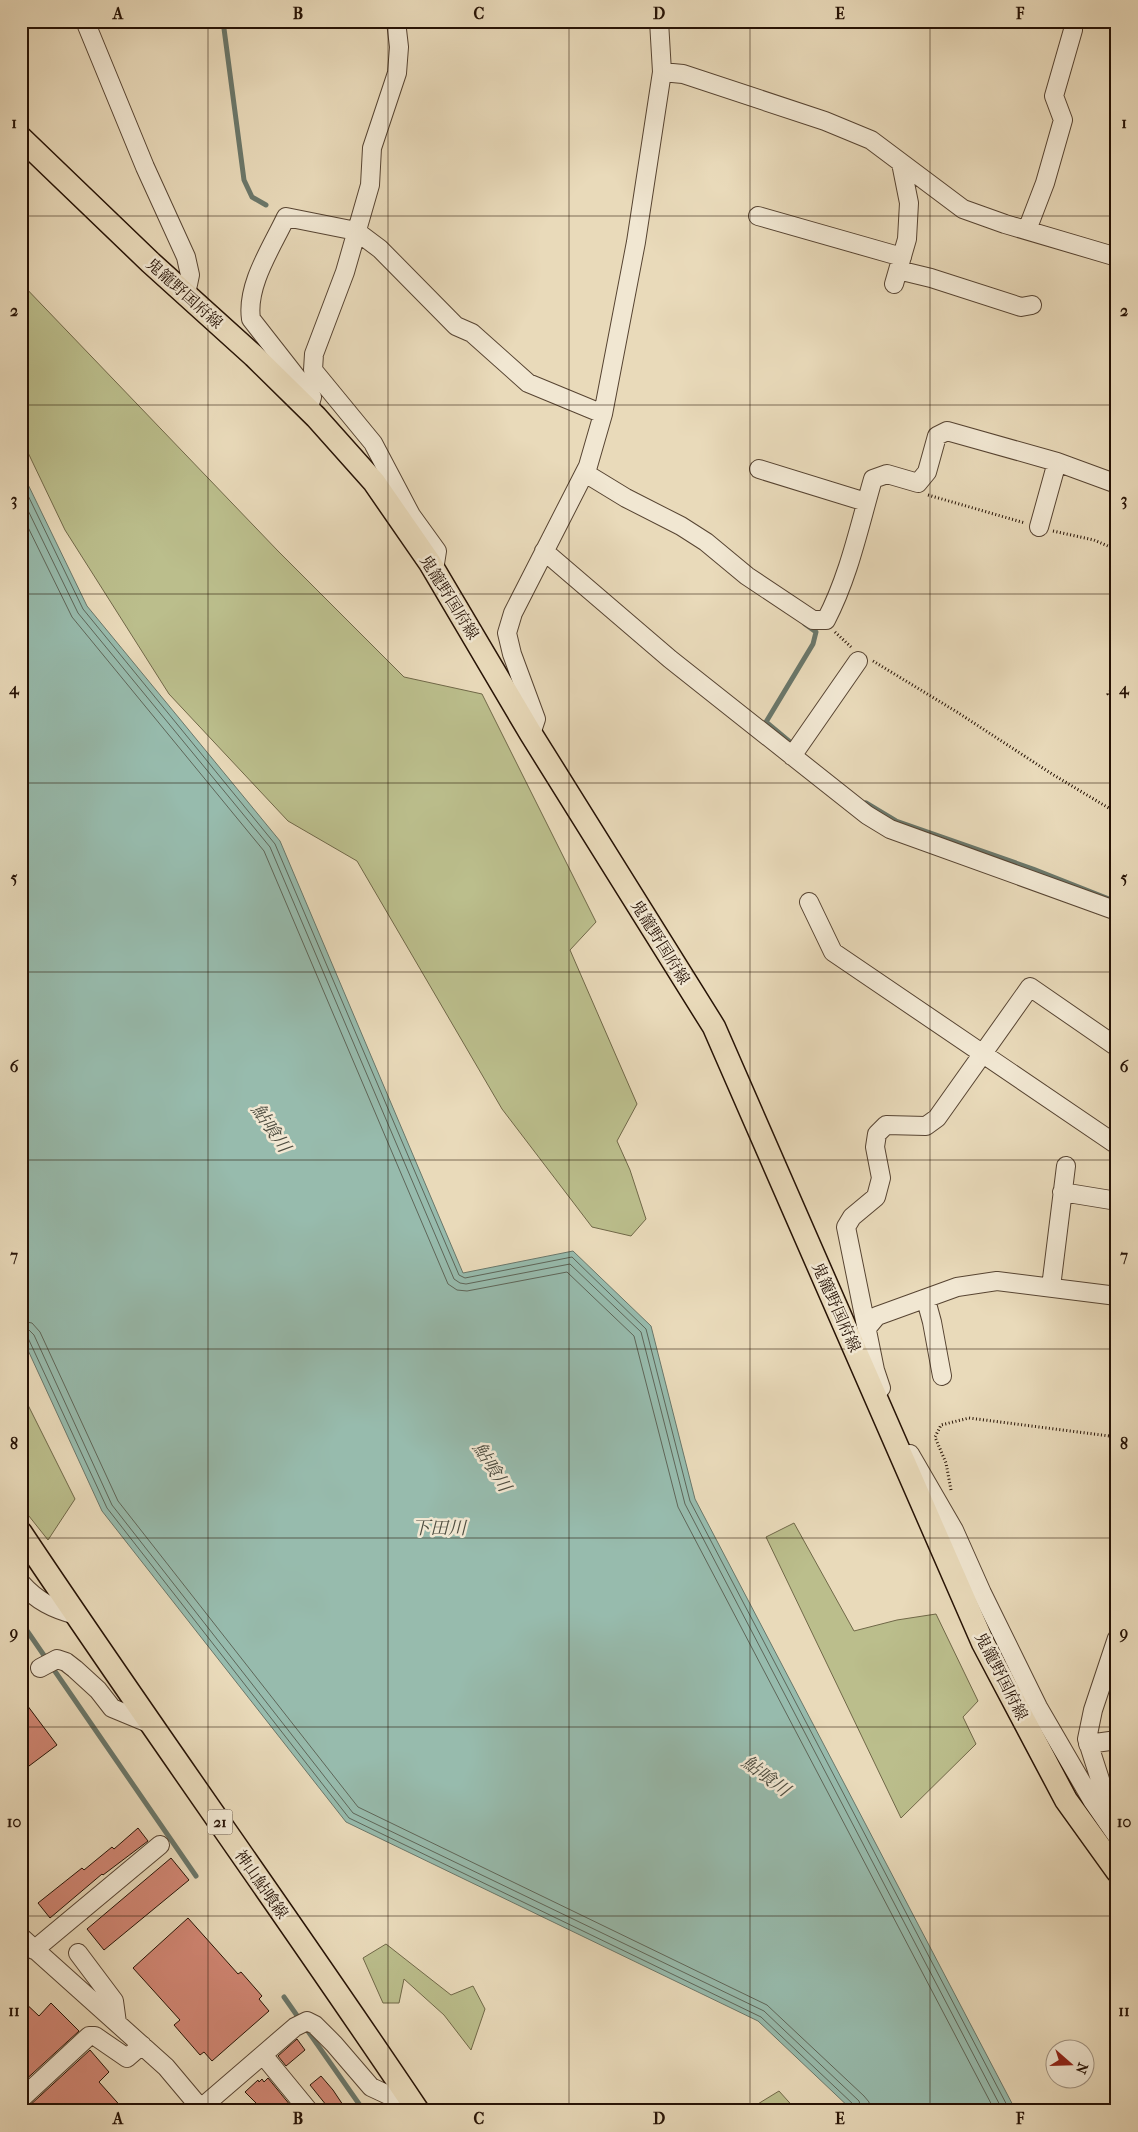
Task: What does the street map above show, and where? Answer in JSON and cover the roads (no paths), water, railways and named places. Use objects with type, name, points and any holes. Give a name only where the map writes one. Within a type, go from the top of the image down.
[{"type":"main road","name":"鬼籠野国府線","points":[[21,138],[254,356],[308,410],[374,482],[434,570],[531,734],[714,1027],[983,1643],[1066,1800],[1117,1870]]},
{"type":"main road","name":"神山鮎喰線","points":[[21,1533],[418,2110]]},
{"type":"street","points":[[85,21],[144,167],[186,257],[190,275],[186,294]]},
{"type":"street","points":[[396,21],[399,47],[397,73],[372,148],[370,185],[345,272],[314,354],[313,370],[373,443],[411,515],[437,551],[434,570]]},
{"type":"street","points":[[531,734],[536,719],[512,654],[508,633],[513,613],[585,473],[603,414],[636,242],[662,72],[659,21]]},
{"type":"street","points":[[1027,230],[1045,183],[1063,120],[1054,96],[1073,30]]},
{"type":"street","points":[[662,72],[683,74],[825,121],[870,140],[963,209],[1117,257]]},
{"type":"street","points":[[898,270],[907,239],[909,203],[902,163]]},
{"type":"street","points":[[758,216],[898,270],[930,278],[1021,307],[1032,305]]},
{"type":"street","points":[[308,410],[312,397],[251,319],[249,305],[259,275],[286,217],[356,231],[380,249],[456,326],[472,333],[528,383],[603,414]]},
{"type":"street","points":[[585,473],[626,498],[681,526],[706,542],[747,576],[813,620],[826,620],[833,607],[854,550],[873,479],[887,474],[918,484],[927,472],[937,436],[947,431],[1057,462],[1117,484]]},
{"type":"street","points":[[1039,527],[1057,462]]},
{"type":"street","points":[[759,469],[866,502]]},
{"type":"street","points":[[544,551],[670,659],[867,815],[890,829],[1117,910]]},
{"type":"street","points":[[792,756],[861,657]]},
{"type":"street","points":[[808,902],[833,952],[984,1055],[1114,1138]]},
{"type":"street","points":[[1117,1047],[1030,987],[984,1055],[937,1118],[926,1126],[886,1125],[877,1134],[875,1147],[880,1178],[876,1196],[852,1217],[846,1227],[875,1370],[889,1408],[886,1419],[899,1436],[954,1530],[982,1593],[1038,1707],[1092,1800],[1117,1836]]},
{"type":"street","points":[[1051,1287],[1066,1166]]},
{"type":"street","points":[[1062,1192],[1117,1201]]},
{"type":"street","points":[[867,1328],[877,1316],[926,1300],[957,1287],[997,1281],[1117,1296]]},
{"type":"street","points":[[926,1300],[942,1376]]},
{"type":"street","points":[[21,1583],[33,1596],[55,1610],[76,1615]]},
{"type":"street","points":[[1117,1638],[1093,1710],[1087,1739],[1105,1795],[1117,1816]]},
{"type":"street","points":[[40,1668],[58,1659],[66,1662],[98,1690],[112,1708],[153,1725]]},
{"type":"street","points":[[1088,1744],[1117,1740]]},
{"type":"street","points":[[34,1950],[160,1845]]},
{"type":"street","points":[[21,1937],[166,2067],[202,2109],[301,2024],[315,2025],[371,2087],[418,2110]]},
{"type":"street","points":[[78,1953],[114,2001],[117,2023]]},
{"type":"street","points":[[25,2096],[89,2036],[95,2036],[127,2058],[142,2046]]},
{"type":"street","points":[[263,2055],[309,2111]]},
{"type":"water","name":"下田川","points":[[21,470],[87,606],[280,841],[463,1273],[573,1251],[651,1326],[695,1499],[1016,2111],[853,2111],[758,2021],[346,1822],[102,1511],[21,1335]]},
{"type":"waterway","points":[[223,21],[244,180],[252,197],[266,205]]},
{"type":"waterway","points":[[1079,21],[1117,27]]},
{"type":"waterway","points":[[790,742],[766,722],[813,644],[816,632],[805,624]]},
{"type":"waterway","points":[[866,803],[896,821],[1033,869],[1109,899]]},
{"type":"waterway","points":[[21,1622],[196,1876]]},
{"type":"waterway","points":[[284,1997],[364,2111]]},
{"type":"water label","name":"鮎喰川","points":[[271,1128]]},
{"type":"water label","name":"鮎喰川","points":[[492,1467]]},
{"type":"water label","name":"鮎喰川","points":[[766,1776]]}]
